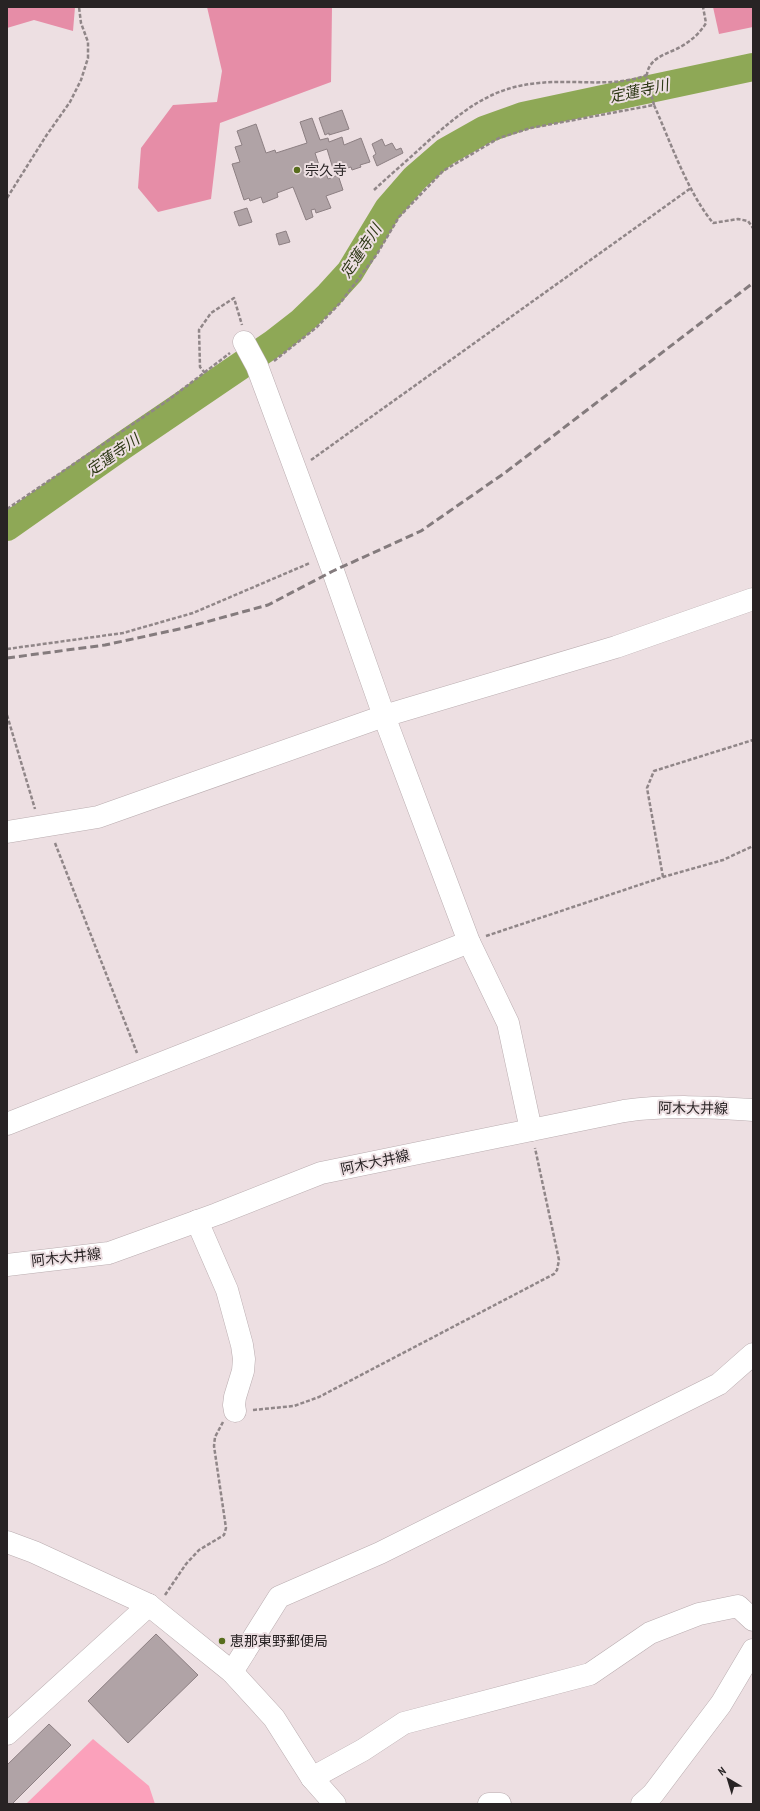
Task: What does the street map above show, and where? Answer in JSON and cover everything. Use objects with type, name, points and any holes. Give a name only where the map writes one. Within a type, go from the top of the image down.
[{"type":"street","points":[[244,342],[258,369],[296,470],[384,716],[469,942],[508,1023],[531,1130]]},
{"type":"street","points":[[7,832],[98,817],[384,716],[616,647],[753,599]]},
{"type":"street","points":[[7,1124],[469,942]]},
{"type":"street","name":"阿木大井線","points":[[7,1265],[109,1253],[321,1173],[624,1111],[654,1107],[702,1106],[753,1110]]},
{"type":"street","points":[[197,1221],[227,1290],[242,1345],[244,1359],[243,1371],[235,1397],[234,1405],[236,1411]]},
{"type":"street","points":[[232,1672],[279,1597],[380,1553],[719,1384],[753,1354]]},
{"type":"street","points":[[7,1542],[34,1552],[152,1608],[232,1672],[274,1718],[312,1778],[335,1804]]},
{"type":"street","points":[[116,1590],[125,1627]]},
{"type":"street","points":[[312,1778],[363,1750],[404,1723],[590,1674],[650,1633],[699,1614],[738,1606],[753,1620]]},
{"type":"street","points":[[7,1734],[125,1627],[152,1608]]},
{"type":"street","points":[[642,1804],[654,1794],[721,1704],[753,1650]]},
{"type":"street","points":[[489,1804],[500,1804]]},
{"type":"path","points":[[7,198],[46,136],[70,102],[81,80],[88,58],[88,42],[81,23],[79,7]]},
{"type":"path","points":[[703,7],[706,23],[700,33],[682,47],[660,56],[652,63],[647,75],[654,105],[691,188],[705,212],[713,223],[738,219],[748,221],[753,228]]},
{"type":"path","points":[[374,190],[464,110],[490,95],[515,86],[540,82],[632,81],[647,75]]},
{"type":"path","points":[[258,369],[317,327],[341,302],[377,254],[399,217],[443,171],[474,151],[506,136],[531,128],[654,105]]},
{"type":"path","points":[[296,470],[691,188]]},
{"type":"path","points":[[7,509],[167,402],[205,373],[244,342],[243,331],[234,298],[211,313],[199,330],[200,367],[205,373]]},
{"type":"path","points":[[7,649],[124,633],[193,613],[327,555]]},
{"type":"path","points":[[7,715],[44,826],[143,1070]]},
{"type":"path","points":[[663,877],[647,788],[654,771],[753,740]]},
{"type":"path","points":[[469,942],[663,877],[723,860],[753,846]]},
{"type":"path","points":[[152,1608],[186,1564],[199,1550],[224,1535],[226,1528],[215,1442],[218,1429],[224,1421],[236,1411],[294,1406],[319,1397],[554,1274],[557,1270],[559,1260],[531,1130]]},
{"type":"shaded area","points":[[7,7],[75,7],[73,31],[34,20],[7,28]]},
{"type":"shaded area","points":[[207,7],[332,7],[331,82],[220,123],[211,199],[158,212],[138,188],[141,148],[173,105],[217,102],[222,71]]},
{"type":"shaded area","points":[[713,7],[753,7],[753,27],[719,34]]},
{"type":"shaded area","points":[[93,1739],[149,1786],[155,1804],[26,1804]]},
{"type":"building","points":[[342,110],[349,129],[325,135],[319,118]]},
{"type":"building","points":[[312,118],[320,140],[328,138],[329,142],[342,137],[344,145],[361,138],[370,162],[360,165],[361,167],[352,170],[351,167],[334,172],[327,149],[315,153],[320,168],[324,167],[328,179],[338,175],[343,190],[326,196],[331,208],[316,213],[315,209],[311,210],[313,217],[306,220],[293,187],[277,193],[278,197],[263,203],[261,197],[250,201],[249,198],[244,200],[232,164],[240,162],[235,147],[242,145],[237,131],[256,124],[266,153],[275,150],[276,153],[307,143],[300,122]]},
{"type":"building","points":[[382,139],[385,146],[392,143],[396,150],[401,148],[403,153],[377,166],[373,156],[376,154],[372,144]]},
{"type":"building","points":[[247,208],[252,222],[239,226],[234,212]]},
{"type":"building","points":[[286,231],[290,242],[279,245],[276,234]]},
{"type":"building","points":[[156,1634],[198,1675],[128,1743],[88,1701]]},
{"type":"building","points":[[49,1724],[71,1745],[12,1804],[7,1804],[7,1765]]},
{"type":"waterway","name":"定蓮寺川","points":[[7,527],[118,449],[274,343],[301,322],[350,272],[388,209],[415,178],[445,152],[484,130],[523,116],[753,67]]},
{"type":"railway","points":[[7,658],[105,645],[184,628],[268,605],[333,571],[421,531],[506,472],[753,283]]},
{"type":"place","name":"宗久寺","points":[[297,170]]},
{"type":"place","name":"恵那東野郵便局","points":[[222,1641]]}]
